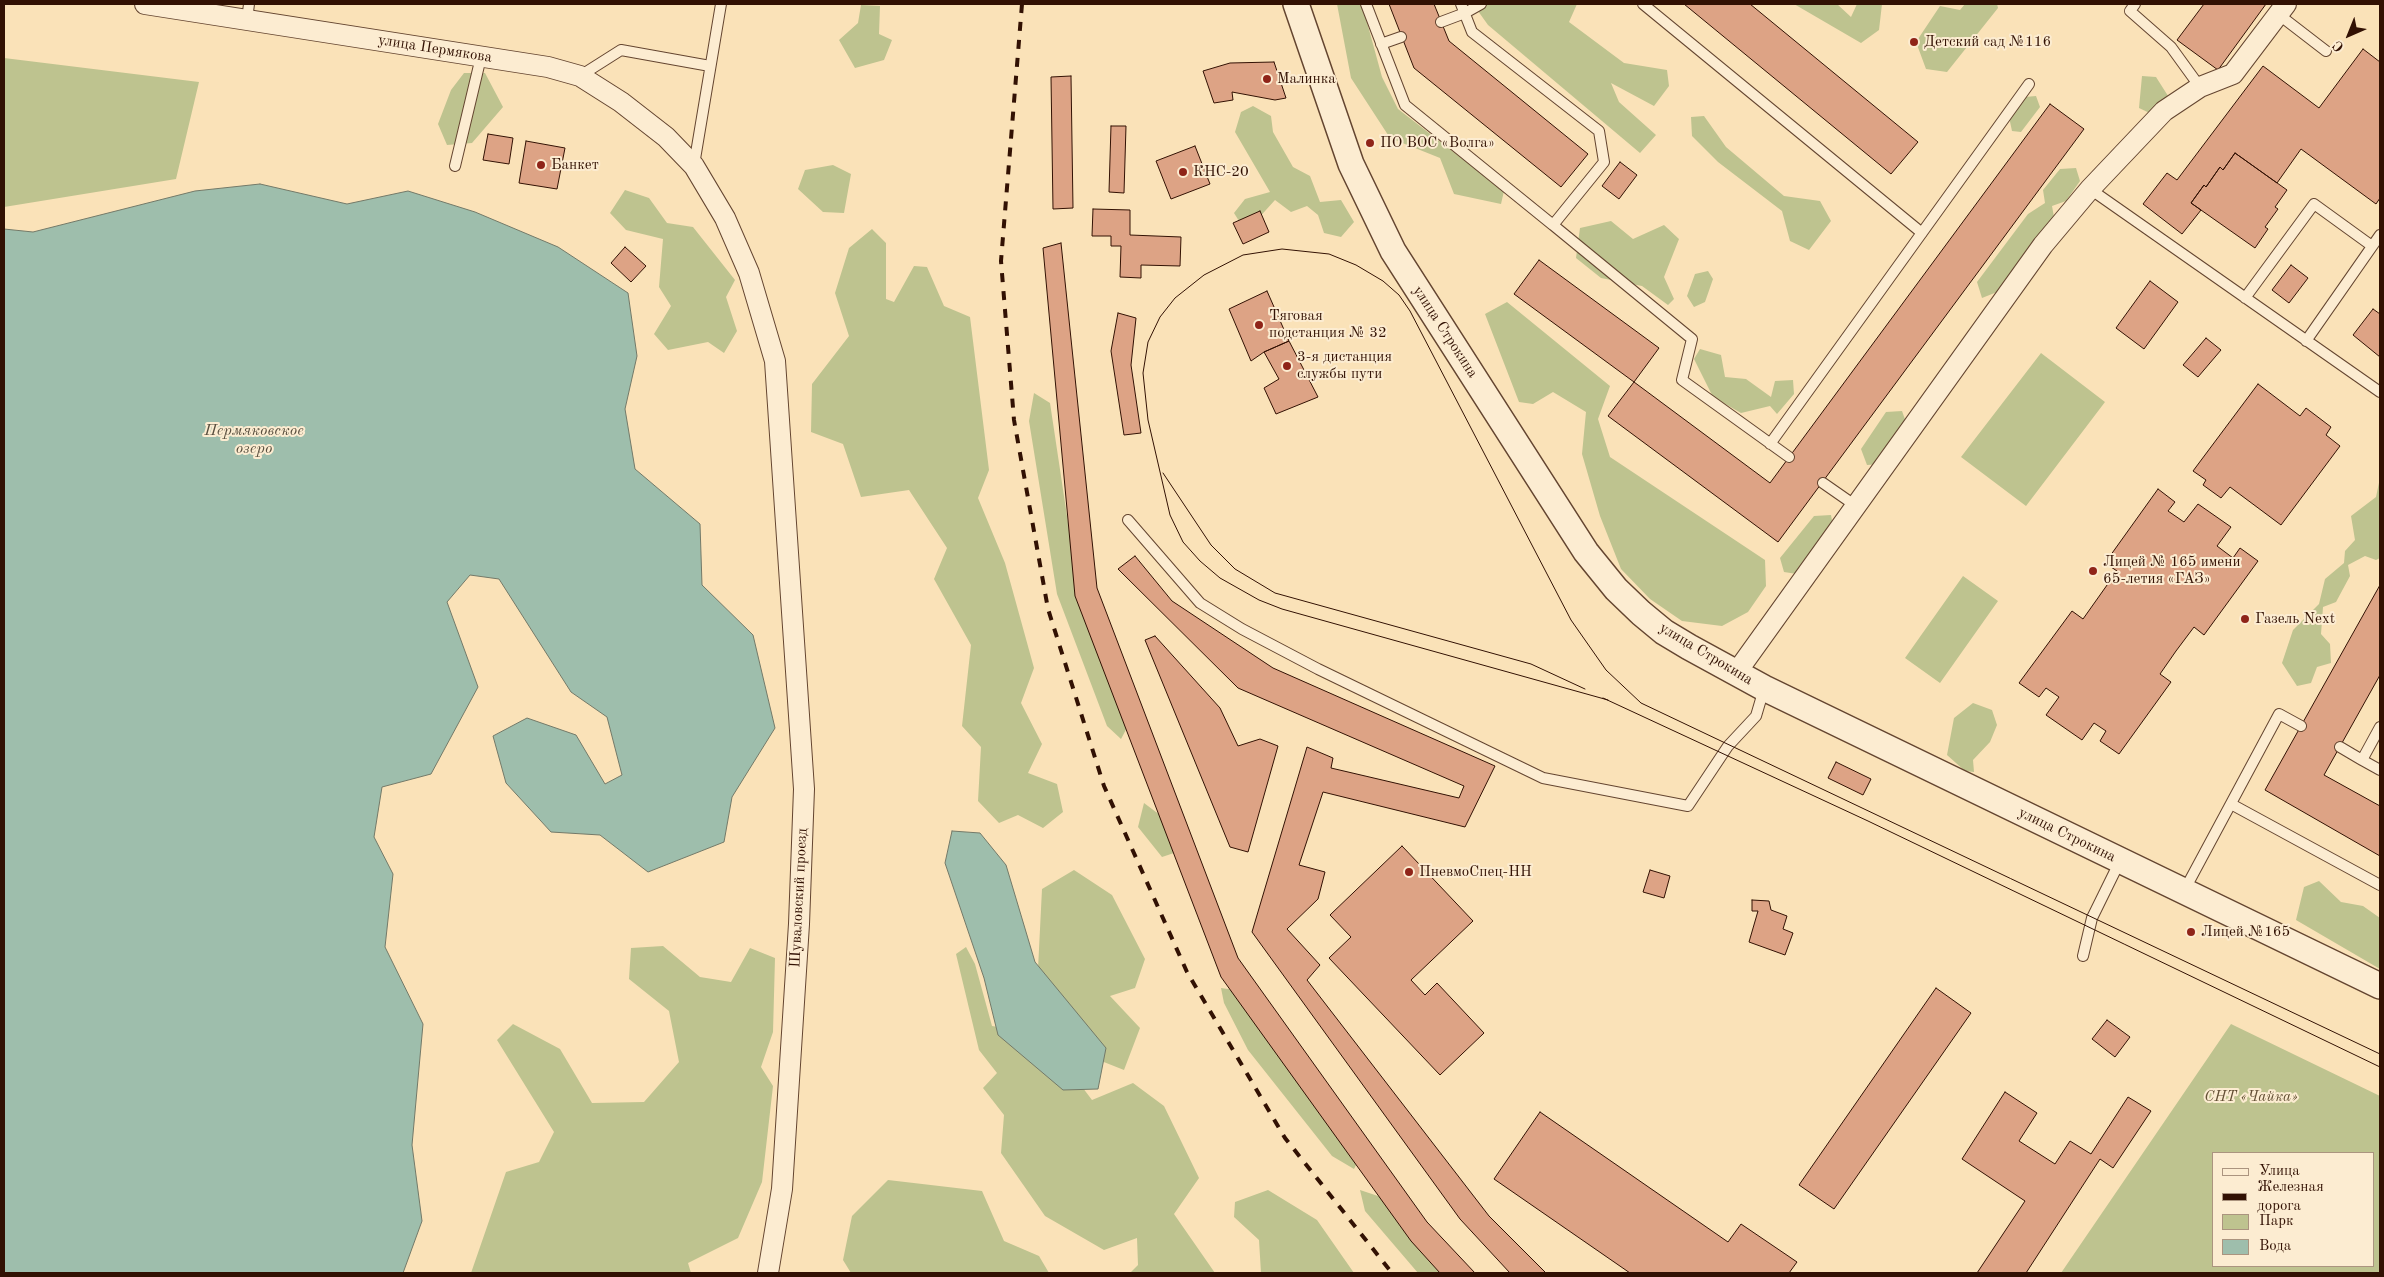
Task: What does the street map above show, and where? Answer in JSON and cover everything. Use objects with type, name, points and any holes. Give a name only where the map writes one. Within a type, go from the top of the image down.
[{"type":"street","name":"улица Пермякова","points":[[144,4],[248,12],[481,57],[548,67],[580,76],[621,102],[666,137],[694,166]]},
{"type":"street","name":"улица Строкина","points":[[1296,4],[1351,164],[1393,250],[1586,552],[1616,589],[1664,632],[1764,688],[2380,986]]},
{"type":"street","points":[[1736,672],[2043,245],[2090,189],[2164,111],[2200,87],[2234,74],[2282,9]]},
{"type":"street","name":"Шуваловский проезд","points":[[694,166],[725,218],[749,273],[775,361],[787,522],[804,789],[799,924],[782,1189],[768,1273]]},
{"type":"lane","points":[[694,166],[721,4]]},
{"type":"lane","points":[[1366,4],[1405,105],[1692,339],[1682,380],[1788,457]]},
{"type":"lane","points":[[1441,22],[1463,8],[1481,4]]},
{"type":"lane","points":[[1643,4],[1922,233]]},
{"type":"lane","points":[[2135,4],[2130,11],[2171,48],[2200,87]]},
{"type":"lane","points":[[1463,8],[1472,32],[1599,131],[1604,162],[1553,225]]},
{"type":"lane","points":[[2282,9],[2326,51]]},
{"type":"lane","points":[[1381,44],[1402,37]]},
{"type":"lane","points":[[580,76],[621,50],[710,66]]},
{"type":"lane","points":[[455,166],[481,57]]},
{"type":"lane","points":[[1770,444],[2029,84]]},
{"type":"lane","points":[[2090,189],[2380,392]]},
{"type":"lane","points":[[2245,298],[2314,204],[2372,246]]},
{"type":"lane","points":[[2306,340],[2380,235]]},
{"type":"lane","points":[[1822,482],[1856,506]]},
{"type":"lane","points":[[1128,520],[1200,603],[1242,630],[1543,778],[1688,806],[1728,746],[1756,716],[1764,688]]},
{"type":"lane","points":[[2183,892],[2280,714],[2301,726]]},
{"type":"lane","points":[[2362,760],[2380,727]]},
{"type":"lane","points":[[2340,747],[2380,770]]},
{"type":"lane","points":[[2231,804],[2380,885]]},
{"type":"lane","points":[[2083,956],[2092,918],[2120,861]]},
{"type":"green space","points":[[1337,4],[1362,4],[1382,77],[1398,109],[1504,191],[1501,204],[1454,194],[1440,158],[1390,138],[1351,78]]},
{"type":"green space","points":[[1473,4],[1577,4],[1569,22],[1624,63],[1667,70],[1669,86],[1654,106],[1611,83],[1619,102],[1656,135],[1640,153],[1488,25]]},
{"type":"green space","points":[[1794,4],[1837,4],[1851,17],[1857,4],[1882,4],[1879,30],[1861,43]]},
{"type":"green space","points":[[1965,4],[1997,4],[1998,8],[1947,72],[1926,69],[1916,42],[1940,6],[1960,10]]},
{"type":"green space","points":[[861,5],[880,6],[879,34],[892,40],[884,60],[855,68],[839,40],[858,23]]},
{"type":"green space","points":[[4,58],[199,82],[176,179],[4,207]]},
{"type":"green space","points":[[464,73],[485,73],[503,107],[472,143],[447,145],[438,124],[451,90]]},
{"type":"green space","points":[[2142,76],[2156,77],[2170,99],[2156,116],[2139,108]]},
{"type":"green space","points":[[2036,96],[2040,107],[2021,132],[2012,131],[2009,117],[2025,97]]},
{"type":"green space","points":[[1253,106],[1271,116],[1273,132],[1293,167],[1310,176],[1320,202],[1341,200],[1354,222],[1341,237],[1324,233],[1318,215],[1307,206],[1291,212],[1275,200],[1256,221],[1239,221],[1234,213],[1245,199],[1270,192],[1235,132],[1241,112]]},
{"type":"green space","points":[[1704,116],[1726,147],[1784,196],[1820,201],[1831,221],[1809,250],[1790,241],[1782,211],[1718,162],[1692,136],[1691,117]]},
{"type":"green space","points":[[833,165],[851,174],[844,213],[823,212],[798,189],[805,170]]},
{"type":"green space","points":[[2076,168],[2080,181],[2066,201],[2052,206],[2054,217],[2002,290],[1982,298],[1977,282],[2028,214],[2045,203],[2043,190],[2060,169]]},
{"type":"green space","points":[[625,190],[649,198],[667,223],[693,227],[735,280],[726,297],[737,331],[724,353],[708,342],[668,350],[654,334],[671,306],[659,287],[663,239],[626,230],[610,213]]},
{"type":"green space","points":[[1611,221],[1633,239],[1664,225],[1679,239],[1664,277],[1674,299],[1668,305],[1642,286],[1601,278],[1576,258],[1580,228]]},
{"type":"green space","points":[[872,229],[886,243],[886,299],[894,302],[914,266],[927,267],[944,306],[970,317],[989,470],[978,498],[1005,563],[1034,668],[1021,703],[1042,744],[1028,773],[1057,784],[1063,812],[1043,828],[1018,815],[999,823],[978,801],[981,747],[962,726],[971,645],[934,579],[947,548],[909,490],[861,497],[843,444],[811,432],[812,384],[849,336],[835,293],[849,248]]},
{"type":"green space","points":[[1708,271],[1713,279],[1705,302],[1694,307],[1687,296],[1695,274]]},
{"type":"green space","points":[[1507,302],[1610,386],[1598,419],[1610,457],[1765,560],[1766,586],[1748,612],[1722,626],[1682,621],[1650,599],[1621,569],[1600,516],[1582,454],[1586,412],[1553,392],[1533,404],[1519,402],[1485,314]]},
{"type":"green space","points":[[1700,349],[1721,355],[1725,377],[1746,379],[1771,397],[1775,381],[1793,380],[1794,394],[1777,414],[1770,406],[1741,413],[1713,397],[1694,359]]},
{"type":"green space","points":[[2041,353],[2105,402],[2026,506],[1961,457]]},
{"type":"green space","points":[[1034,393],[1050,403],[1079,596],[1129,724],[1121,739],[1107,726],[1057,594],[1029,421]]},
{"type":"green space","points":[[1902,411],[1907,425],[1882,464],[1867,465],[1861,449],[1886,412]]},
{"type":"green space","points":[[2380,478],[2380,558],[2376,560],[2365,556],[2348,565],[2350,576],[2336,602],[2323,607],[2321,634],[2330,644],[2331,663],[2317,667],[2311,683],[2297,686],[2282,663],[2293,630],[2319,604],[2325,579],[2344,563],[2345,551],[2355,540],[2351,516],[2376,497]]},
{"type":"green space","points":[[1831,515],[1833,526],[1797,574],[1784,572],[1780,558],[1814,516]]},
{"type":"green space","points":[[1963,576],[1998,601],[1940,683],[1905,658]]},
{"type":"green space","points":[[1973,703],[1992,710],[1997,725],[1990,742],[1973,760],[1974,772],[1965,771],[1947,755],[1954,718]]},
{"type":"green space","points":[[1144,803],[1164,818],[1177,852],[1162,857],[1138,827]]},
{"type":"green space","points":[[1074,870],[1112,895],[1145,959],[1135,988],[1110,996],[1140,1028],[1124,1070],[1076,1051],[1037,989],[1042,889]]},
{"type":"green space","points":[[2319,881],[2341,902],[2363,906],[2380,918],[2380,969],[2296,920],[2304,887]]},
{"type":"green space","points":[[663,946],[700,977],[731,982],[750,948],[775,958],[773,1032],[761,1067],[773,1086],[762,1182],[738,1238],[688,1263],[691,1273],[471,1273],[506,1172],[539,1162],[554,1132],[497,1040],[513,1024],[560,1049],[592,1103],[644,1102],[679,1062],[669,1011],[629,979],[631,948]]},
{"type":"green space","points":[[966,947],[975,964],[992,1026],[1042,1034],[1092,1100],[1133,1083],[1164,1106],[1199,1178],[1174,1214],[1215,1273],[1130,1273],[1138,1265],[1137,1238],[1104,1250],[1045,1216],[1001,1153],[1004,1115],[983,1088],[997,1073],[979,1050],[956,954]]},
{"type":"green space","points":[[1221,988],[1235,990],[1359,1159],[1354,1169],[1332,1156],[1248,1050],[1224,1003]]},
{"type":"green space","name":"СНТ «Чайка»","points":[[2231,1024],[2380,1096],[2380,1273],[2061,1273]]},
{"type":"green space","points":[[888,1180],[982,1191],[1004,1241],[1039,1256],[1049,1273],[851,1273],[843,1260],[852,1216]]},
{"type":"green space","points":[[1268,1190],[1317,1220],[1354,1273],[1261,1273],[1259,1240],[1234,1217],[1235,1202]]},
{"type":"green space","points":[[1360,1190],[1384,1198],[1449,1273],[1418,1273],[1365,1211]]},
{"type":"water","name":"Пермяковское озеро","points":[[260,184],[347,204],[408,191],[475,212],[558,247],[628,293],[637,356],[625,409],[635,469],[700,524],[702,585],[753,635],[775,728],[732,797],[724,842],[648,872],[600,835],[551,832],[506,783],[493,736],[527,718],[576,735],[605,784],[622,775],[607,717],[571,692],[499,579],[470,575],[447,602],[478,687],[431,774],[382,787],[374,837],[393,874],[385,947],[423,1024],[412,1145],[422,1221],[403,1273],[4,1273],[4,229],[33,232],[195,191]]},
{"type":"water","points":[[952,831],[980,833],[1006,865],[1035,962],[1106,1048],[1098,1089],[1063,1090],[998,1035],[984,978],[945,863]]},
{"type":"building","points":[[1389,4],[1434,4],[1449,41],[1588,154],[1561,187],[1414,68]]},
{"type":"building","points":[[1684,4],[1750,4],[1918,142],[1891,174]]},
{"type":"building","points":[[2204,4],[2266,4],[2218,70],[2177,40]]},
{"type":"building","points":[[2363,49],[2380,62],[2380,198],[2376,204],[2301,149],[2277,183],[2235,153],[2223,170],[2220,167],[2206,187],[2204,185],[2191,203],[2201,210],[2182,234],[2143,204],[2167,173],[2177,180],[2263,66],[2319,108]]},
{"type":"building","points":[[1274,62],[1286,98],[1275,100],[1232,92],[1233,100],[1214,103],[1203,71],[1230,63]]},
{"type":"building","points":[[1071,76],[1073,208],[1053,209],[1051,77]]},
{"type":"building","points":[[2050,104],[2084,129],[1778,542],[1608,416],[1634,382],[1770,483]]},
{"type":"building","points":[[1111,126],[1126,126],[1124,193],[1109,192]]},
{"type":"building","points":[[488,134],[513,138],[509,164],[483,160]]},
{"type":"building","points":[[526,141],[565,148],[557,189],[519,183]]},
{"type":"building","name":"КНС-20","points":[[1195,146],[1210,184],[1171,199],[1156,161]]},
{"type":"building","points":[[2235,153],[2287,190],[2275,207],[2278,209],[2265,227],[2268,229],[2255,248],[2191,203],[2204,185],[2206,187],[2220,167],[2223,170]]},
{"type":"building","points":[[1620,162],[1637,175],[1619,199],[1602,186]]},
{"type":"building","points":[[1093,209],[1130,210],[1130,235],[1181,237],[1180,266],[1141,265],[1141,278],[1120,277],[1121,246],[1111,246],[1111,236],[1092,236]]},
{"type":"building","points":[[1260,211],[1269,232],[1243,244],[1233,223]]},
{"type":"building","points":[[1061,243],[1097,588],[1238,958],[1427,1222],[1475,1273],[1440,1273],[1411,1241],[1221,977],[1075,596],[1043,248]]},
{"type":"building","points":[[625,247],[646,266],[631,282],[611,263]]},
{"type":"building","points":[[1539,260],[1659,348],[1634,382],[1514,294]]},
{"type":"building","points":[[2291,265],[2308,278],[2289,303],[2272,290]]},
{"type":"building","points":[[2150,281],[2178,302],[2144,349],[2116,328]]},
{"type":"building","name":"Тяговая подстанция № 32","points":[[1267,291],[1289,341],[1264,352],[1251,361],[1229,309]]},
{"type":"building","points":[[2373,309],[2380,314],[2380,357],[2353,335]]},
{"type":"building","points":[[1118,313],[1136,318],[1131,365],[1141,433],[1124,435],[1111,351]]},
{"type":"building","points":[[2206,338],[2221,350],[2198,377],[2183,365]]},
{"type":"building","name":"3-я дистанция службы пути","points":[[1289,341],[1318,397],[1276,414],[1264,388],[1279,379],[1264,352]]},
{"type":"building","points":[[2258,384],[2300,416],[2306,408],[2331,427],[2326,435],[2340,446],[2281,525],[2230,487],[2221,498],[2203,485],[2206,480],[2193,471]]},
{"type":"building","points":[[2158,489],[2175,502],[2168,511],[2184,522],[2198,504],[2231,527],[2217,546],[2233,558],[2240,548],[2258,561],[2204,635],[2194,627],[2176,651],[2160,674],[2171,682],[2119,754],[2100,741],[2106,731],[2094,723],[2082,740],[2046,715],[2059,697],[2046,688],[2039,697],[2019,683],[2072,611],[2083,619],[2117,571],[2105,563]]},
{"type":"building","points":[[1135,556],[1172,601],[1273,668],[1495,766],[1465,827],[1323,792],[1299,865],[1325,872],[1318,899],[1287,929],[1320,965],[1307,980],[1489,1216],[1546,1273],[1510,1273],[1460,1219],[1252,932],[1307,747],[1333,758],[1331,768],[1459,798],[1464,786],[1238,688],[1118,569]]},
{"type":"building","points":[[2380,585],[2380,675],[2324,775],[2380,806],[2380,856],[2265,790]]},
{"type":"building","points":[[1155,636],[1220,708],[1238,746],[1260,739],[1278,746],[1248,852],[1230,847],[1145,640]]},
{"type":"building","points":[[1836,762],[1871,779],[1863,795],[1828,778]]},
{"type":"building","points":[[1402,846],[1473,921],[1411,980],[1425,995],[1437,983],[1484,1033],[1440,1075],[1329,958],[1351,937],[1330,915]]},
{"type":"building","points":[[1650,870],[1670,876],[1664,898],[1643,892]]},
{"type":"building","points":[[1752,900],[1769,901],[1771,910],[1787,916],[1783,929],[1793,933],[1785,955],[1749,942],[1758,911],[1752,911]]},
{"type":"building","points":[[1936,988],[1971,1013],[1834,1209],[1799,1185]]},
{"type":"building","points":[[2107,1020],[2130,1037],[2115,1057],[2092,1039]]},
{"type":"building","points":[[2005,1092],[2037,1113],[2019,1141],[2055,1164],[2070,1141],[2091,1154],[2128,1097],[2151,1111],[2113,1168],[2100,1159],[2026,1273],[1977,1273],[2025,1201],[1962,1159]]},
{"type":"building","points":[[1540,1112],[1728,1242],[1741,1224],[1797,1262],[1789,1273],[1630,1273],[1494,1179]]},
{"type":"tram line","points":[[1608,700],[1282,609],[1259,600],[1220,578],[1200,561],[1183,542],[1170,515],[1148,420],[1143,373],[1148,342],[1160,317],[1175,298],[1204,275],[1243,255],[1282,249],[1329,254],[1356,265],[1383,281],[1399,295],[1410,311],[1571,620],[1606,670],[1641,703],[2380,1054]]},
{"type":"tram line","points":[[1163,473],[1211,545],[1235,569],[1275,593],[1531,664],[1585,689]]},
{"type":"tram line","points":[[1603,698],[1868,821],[2380,1067]]},
{"type":"railway","points":[[1022,4],[1001,261],[1014,420],[1048,609],[1104,786],[1187,972],[1285,1138],[1392,1273]]},
{"type":"place","name":"Детский сад №116","points":[[1914,42]]},
{"type":"place","name":"Малинка","points":[[1267,79]]},
{"type":"place","name":"ПО ВОС «Волга»","points":[[1370,143]]},
{"type":"place","name":"Банкет","points":[[541,165]]},
{"type":"place","name":"КНС-20","points":[[1183,172]]},
{"type":"place","name":"Тяговая подстанция № 32","points":[[1259,325]]},
{"type":"place","name":"3-я дистанция службы пути","points":[[1287,366]]},
{"type":"place","name":"Лицей № 165 имени 65-летия «ГАЗ»","points":[[2093,571]]},
{"type":"place","name":"Газель Next","points":[[2245,619]]},
{"type":"place","name":"ПневмоСпец-НН","points":[[1409,872]]},
{"type":"place","name":"Лицей №165","points":[[2191,932]]}]
